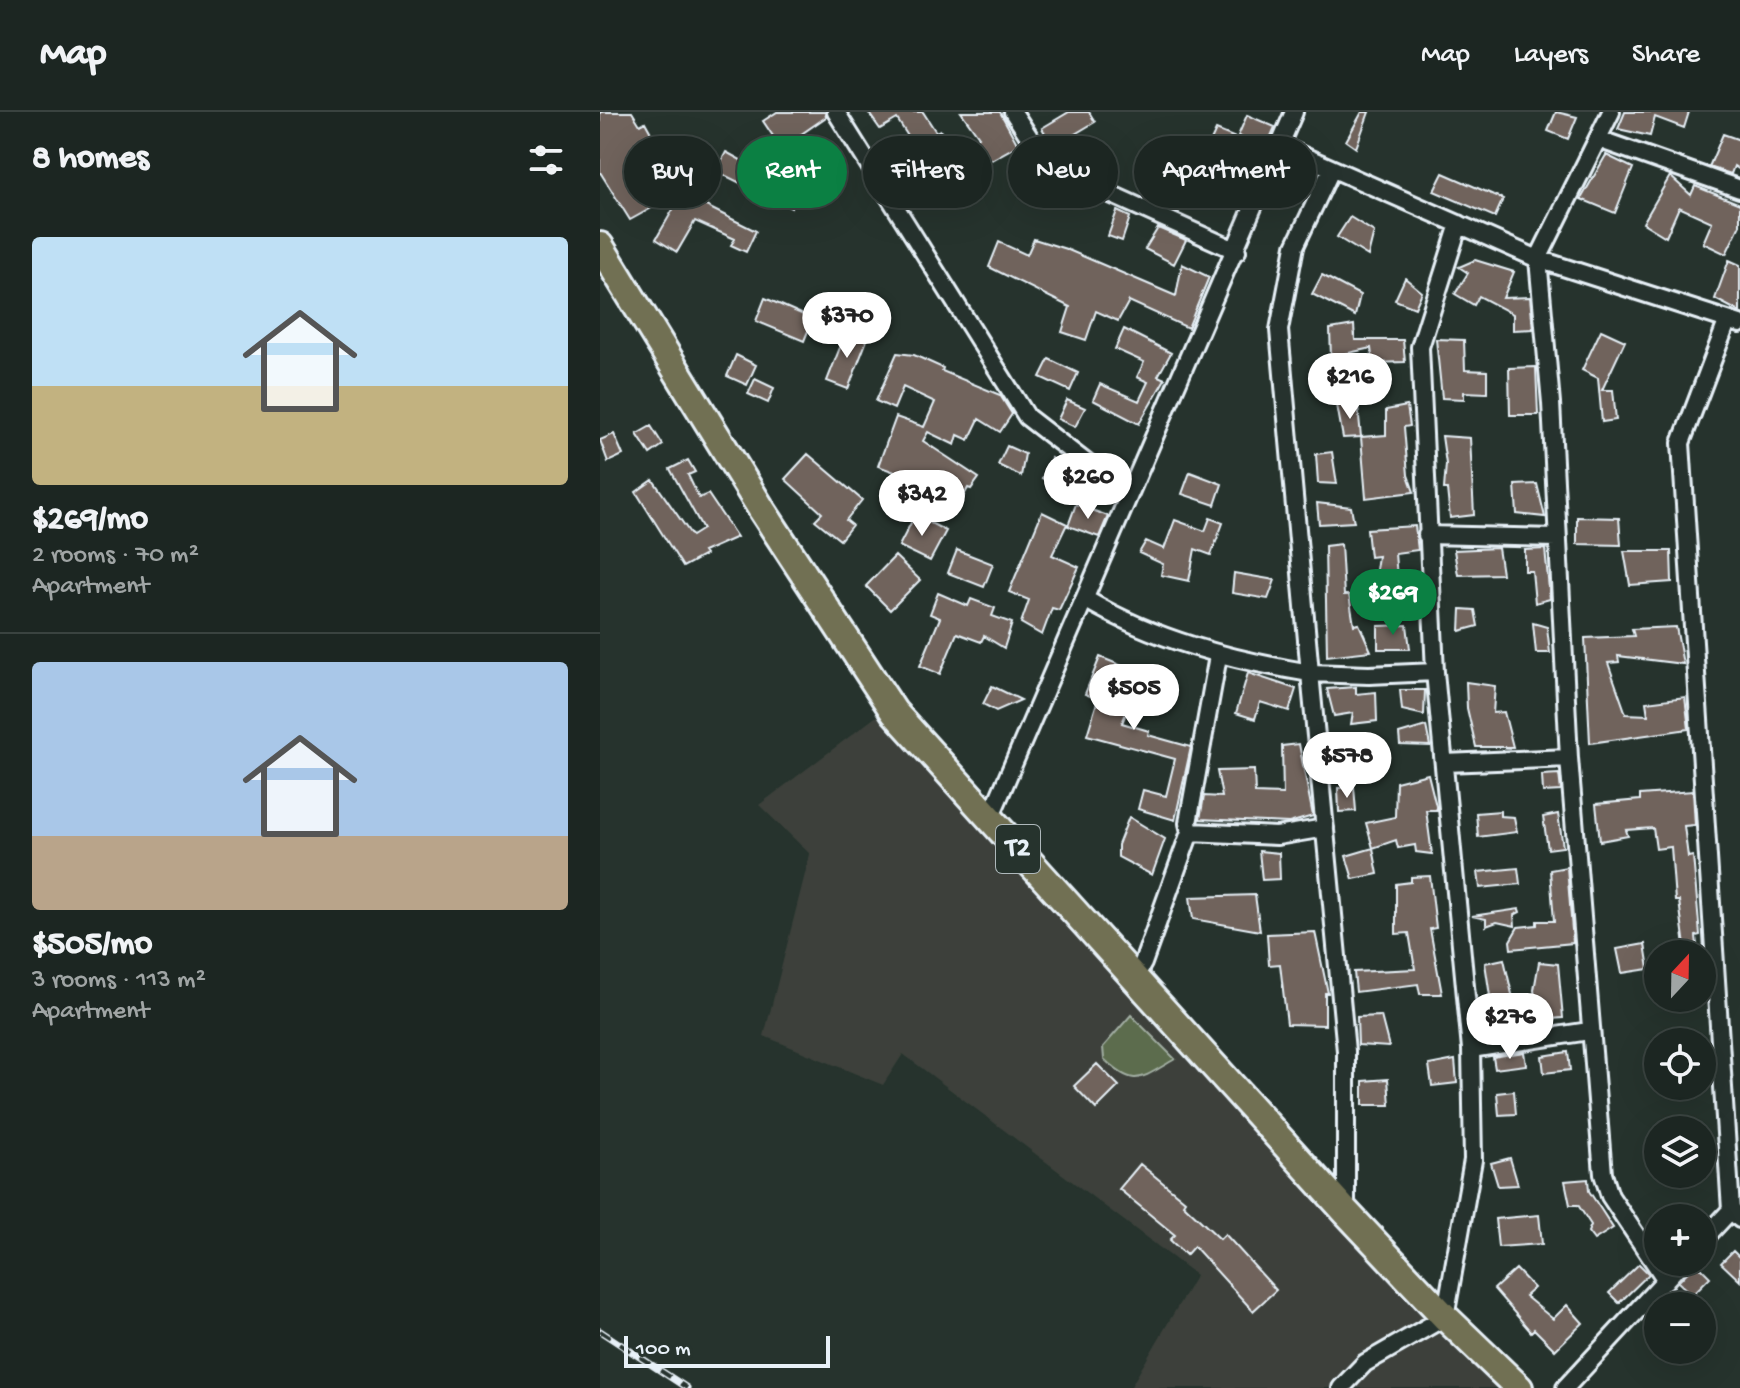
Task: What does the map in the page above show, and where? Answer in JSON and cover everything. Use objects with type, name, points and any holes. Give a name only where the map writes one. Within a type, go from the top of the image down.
[{"type":"highway","name":"T2","points":[[600,246],[762,510],[894,712],[1346,1212],[1445,1317],[1519,1388]]},
{"type":"street","points":[[836,112],[1027,417],[1128,495]]},
{"type":"street","points":[[1013,112],[1048,166],[1237,251]]},
{"type":"street","points":[[1285,136],[1294,112]]},
{"type":"street","points":[[1611,112],[1538,259],[1551,403],[1569,758],[1589,1031],[1606,1185],[1610,1196],[1666,1280]]},
{"type":"street","points":[[1598,139],[1740,189]]},
{"type":"street","points":[[1316,163],[1538,259],[1734,323],[1681,443],[1736,1214],[1716,1230]]},
{"type":"street","points":[[1331,170],[1295,246],[1279,330],[1346,1051],[1346,1212]]},
{"type":"street","points":[[990,818],[1255,208]]},
{"type":"street","points":[[1341,1388],[1365,1363],[1445,1317],[1473,1160],[1471,1049],[1435,672],[1420,347],[1459,224]]},
{"type":"street","points":[[1427,535],[1556,538]]},
{"type":"street","points":[[1085,599],[1111,614],[1218,656],[1310,673],[1435,672]]},
{"type":"street","points":[[1135,977],[1143,963],[1190,832],[1218,656]]},
{"type":"street","points":[[1445,763],[1569,758]]},
{"type":"street","points":[[1190,832],[1277,836],[1325,828]]},
{"type":"street","points":[[1471,1049],[1589,1031]]},
{"type":"street","points":[[1565,1388],[1670,1276]]},
{"type":"shaded area","points":[[878,715],[1335,1222],[1499,1388],[1130,1388],[1196,1275],[903,1054],[883,1085],[764,1036],[810,854],[759,805]]},
{"type":"green space","points":[[1131,1015],[1175,1059],[1138,1078],[1123,1074],[1104,1059],[1103,1047]]},
{"type":"building","points":[[600,112],[632,112],[640,125],[645,122],[653,136],[624,136],[624,208],[652,208],[630,220],[600,172]]},
{"type":"building","points":[[777,112],[825,112],[826,117],[798,136],[773,136],[763,121]]},
{"type":"building","points":[[868,112],[923,112],[936,132],[940,130],[943,136],[908,136],[897,119],[880,129]]},
{"type":"building","points":[[961,112],[1000,112],[1013,136],[1008,136],[1008,151],[992,160],[992,136],[978,136]]},
{"type":"building","points":[[1069,112],[1089,112],[1095,122],[1071,136],[1047,136],[1042,128]]},
{"type":"building","points":[[1362,112],[1369,112],[1356,148],[1346,141]]},
{"type":"building","points":[[1556,112],[1577,117],[1568,139],[1548,131]]},
{"type":"building","points":[[1625,112],[1689,112],[1684,128],[1655,117],[1650,136],[1618,129]]},
{"type":"building","points":[[1247,115],[1275,127],[1271,136],[1238,136]]},
{"type":"building","points":[[1216,130],[1231,136],[1213,136]]},
{"type":"building","points":[[1723,134],[1740,140],[1740,170],[1734,166],[1731,174],[1709,167]]},
{"type":"building","points":[[726,152],[737,158],[737,181],[721,173],[721,162]]},
{"type":"building","points":[[1606,155],[1633,168],[1615,213],[1581,199]]},
{"type":"building","points":[[1443,173],[1503,199],[1495,217],[1434,191]]},
{"type":"building","points":[[1670,176],[1691,195],[1695,186],[1740,204],[1740,225],[1726,254],[1703,243],[1712,222],[1679,207],[1666,237],[1643,223]]},
{"type":"building","points":[[674,208],[710,208],[756,231],[746,252],[731,245],[735,239],[695,221],[677,252],[656,239]]},
{"type":"building","points":[[1117,211],[1130,217],[1122,241],[1108,236]]},
{"type":"building","points":[[1350,217],[1374,232],[1368,256],[1337,237]]},
{"type":"building","points":[[1158,228],[1186,240],[1174,264],[1145,249]]},
{"type":"building","points":[[1034,239],[1066,249],[1176,296],[1182,264],[1209,277],[1188,328],[1129,301],[1118,321],[1096,311],[1086,340],[1062,332],[1070,307],[989,267],[999,242],[1027,255]]},
{"type":"building","points":[[1475,260],[1514,272],[1503,298],[1530,297],[1533,329],[1513,330],[1513,314],[1479,296],[1474,305],[1455,294],[1468,273],[1459,267]]},
{"type":"building","points":[[1729,260],[1740,265],[1740,312],[1715,299]]},
{"type":"building","points":[[1322,275],[1360,295],[1355,316],[1312,294]]},
{"type":"building","points":[[1405,278],[1422,292],[1415,308],[1395,300]]},
{"type":"building","points":[[765,298],[813,319],[804,341],[756,321]]},
{"type":"building","points":[[1354,325],[1355,340],[1403,340],[1405,362],[1373,363],[1371,348],[1331,357],[1330,329]]},
{"type":"building","points":[[1124,329],[1171,353],[1158,376],[1165,379],[1139,424],[1093,400],[1100,384],[1139,401],[1148,382],[1137,377],[1144,362],[1115,349]]},
{"type":"building","points":[[1601,330],[1625,341],[1602,390],[1613,390],[1616,420],[1602,422],[1598,378],[1582,370]]},
{"type":"building","points":[[846,332],[867,340],[848,389],[827,381]]},
{"type":"building","points":[[1436,339],[1464,340],[1465,370],[1487,371],[1487,393],[1464,392],[1464,399],[1442,398]]},
{"type":"building","points":[[897,353],[914,355],[943,368],[942,371],[1000,395],[1012,414],[1000,432],[979,419],[969,440],[958,435],[955,445],[928,432],[923,441],[979,478],[971,489],[968,488],[960,503],[913,473],[911,478],[878,466],[896,417],[924,427],[935,402],[903,387],[894,409],[876,401]]},
{"type":"building","points":[[736,355],[756,365],[747,385],[727,376]]},
{"type":"building","points":[[1049,359],[1078,373],[1070,391],[1040,377]]},
{"type":"building","points":[[1536,367],[1538,415],[1510,415],[1509,368]]},
{"type":"building","points":[[755,379],[774,388],[768,403],[748,394]]},
{"type":"building","points":[[1067,400],[1085,408],[1075,427],[1058,419]]},
{"type":"building","points":[[1337,405],[1358,406],[1361,437],[1343,438]]},
{"type":"building","points":[[1407,406],[1410,426],[1404,427],[1408,475],[1414,492],[1366,498],[1361,437],[1386,435],[1386,410]]},
{"type":"building","points":[[651,426],[663,445],[650,454],[637,434]]},
{"type":"building","points":[[614,434],[623,455],[608,462],[600,440]]},
{"type":"building","points":[[1442,436],[1470,438],[1474,515],[1450,518],[1447,489],[1444,489],[1446,464]]},
{"type":"building","points":[[1007,446],[1025,454],[1021,476],[998,465]]},
{"type":"building","points":[[1332,452],[1337,484],[1318,483],[1316,454]]},
{"type":"building","points":[[808,454],[862,500],[846,520],[852,525],[840,540],[815,520],[822,513],[785,479]]},
{"type":"building","points":[[1051,458],[1093,482],[1082,501],[1042,478]]},
{"type":"building","points":[[688,460],[695,472],[688,475],[699,498],[708,494],[737,537],[703,552],[705,555],[683,567],[636,492],[653,480],[692,536],[703,529],[670,469]]},
{"type":"building","points":[[1190,472],[1222,484],[1215,505],[1182,494]]},
{"type":"building","points":[[1537,484],[1545,517],[1517,514],[1515,485]]},
{"type":"building","points":[[1317,503],[1351,507],[1354,522],[1319,524]]},
{"type":"building","points":[[1076,504],[1108,516],[1099,537],[1068,526]]},
{"type":"building","points":[[1042,512],[1067,524],[1052,555],[1079,567],[1059,610],[1052,608],[1042,635],[1021,623],[1029,600],[1009,592]]},
{"type":"building","points":[[915,515],[946,531],[930,561],[899,546]]},
{"type":"building","points":[[1577,517],[1619,518],[1621,545],[1577,544]]},
{"type":"building","points":[[1210,518],[1223,523],[1211,555],[1195,549],[1189,581],[1161,575],[1163,564],[1139,553],[1146,541],[1164,549],[1175,520],[1205,531]]},
{"type":"building","points":[[1415,526],[1418,550],[1395,553],[1398,591],[1373,591],[1378,556],[1370,557],[1367,529]]},
{"type":"building","points":[[1341,544],[1344,595],[1349,595],[1354,625],[1359,624],[1371,651],[1327,656],[1325,546]]},
{"type":"building","points":[[1498,548],[1502,574],[1458,575],[1454,550]]},
{"type":"building","points":[[1545,549],[1550,599],[1535,603],[1532,571],[1525,571],[1525,550]]},
{"type":"building","points":[[957,550],[993,564],[984,587],[948,573]]},
{"type":"building","points":[[1624,551],[1671,551],[1672,582],[1630,585]]},
{"type":"building","points":[[895,556],[920,580],[890,610],[866,586]]},
{"type":"building","points":[[1234,573],[1275,580],[1268,599],[1232,593]]},
{"type":"building","points":[[938,593],[968,606],[971,599],[995,608],[992,616],[1012,623],[1004,648],[984,636],[981,642],[957,633],[940,674],[920,666],[940,618],[930,614]]},
{"type":"building","points":[[1461,609],[1475,610],[1478,626],[1460,631]]},
{"type":"building","points":[[1533,623],[1547,627],[1550,653],[1536,653]]},
{"type":"building","points":[[1407,625],[1410,649],[1378,649],[1378,626]]},
{"type":"building","points":[[1676,627],[1683,664],[1618,656],[1619,662],[1608,663],[1626,714],[1648,715],[1646,702],[1685,697],[1689,729],[1590,743],[1585,638],[1634,636],[1632,629]]},
{"type":"building","points":[[1100,657],[1142,674],[1122,723],[1149,731],[1148,735],[1191,747],[1175,820],[1138,809],[1143,790],[1166,796],[1175,759],[1087,735],[1098,699],[1085,694]]},
{"type":"building","points":[[1248,673],[1296,689],[1289,711],[1260,702],[1255,719],[1236,713]]},
{"type":"building","points":[[1466,682],[1495,686],[1493,713],[1504,712],[1513,747],[1476,747],[1467,708]]},
{"type":"building","points":[[992,686],[1021,700],[996,711],[983,704]]},
{"type":"building","points":[[1356,687],[1356,694],[1376,692],[1377,721],[1351,724],[1353,713],[1334,716],[1327,689]]},
{"type":"building","points":[[1400,690],[1425,690],[1424,715],[1402,710]]},
{"type":"building","points":[[1426,726],[1430,746],[1400,745],[1399,734]]},
{"type":"building","points":[[1299,744],[1313,816],[1289,823],[1200,819],[1204,796],[1222,797],[1217,771],[1254,770],[1255,793],[1283,794],[1282,746]]},
{"type":"building","points":[[1428,774],[1437,810],[1426,810],[1432,854],[1416,852],[1415,845],[1398,848],[1396,840],[1373,848],[1366,823],[1395,817],[1396,782]]},
{"type":"building","points":[[1559,774],[1561,791],[1543,792],[1542,775]]},
{"type":"building","points":[[1354,787],[1356,811],[1339,812],[1338,788]]},
{"type":"building","points":[[1693,791],[1695,825],[1684,826],[1688,857],[1693,856],[1700,935],[1696,936],[1696,940],[1684,940],[1679,901],[1675,901],[1671,847],[1656,849],[1653,828],[1626,830],[1628,836],[1600,841],[1596,804],[1640,800],[1640,795]]},
{"type":"building","points":[[1500,811],[1500,816],[1514,817],[1517,832],[1478,837],[1476,813]]},
{"type":"building","points":[[1558,814],[1563,847],[1548,849],[1543,817]]},
{"type":"building","points":[[1129,817],[1165,839],[1152,875],[1118,857],[1118,845]]},
{"type":"building","points":[[1373,848],[1378,874],[1353,879],[1346,856]]},
{"type":"building","points":[[1259,851],[1279,853],[1280,879],[1262,880]]},
{"type":"building","points":[[1567,867],[1573,943],[1511,949],[1510,941],[1518,927],[1537,925],[1537,921],[1554,921],[1550,870]]},
{"type":"building","points":[[1518,868],[1520,884],[1480,888],[1478,872]]},
{"type":"building","points":[[1430,876],[1436,928],[1430,929],[1442,994],[1420,994],[1418,984],[1356,992],[1354,972],[1415,969],[1409,933],[1396,934],[1396,884],[1411,882],[1411,877]]},
{"type":"building","points":[[1255,895],[1260,931],[1193,919],[1190,897]]},
{"type":"building","points":[[1519,909],[1520,912],[1514,915],[1515,926],[1497,922],[1486,926],[1486,919],[1472,916]]},
{"type":"building","points":[[1315,932],[1328,993],[1325,993],[1325,1025],[1287,1024],[1280,964],[1269,965],[1267,934]]},
{"type":"building","points":[[1644,944],[1644,970],[1622,973],[1617,949]]},
{"type":"building","points":[[1504,959],[1516,1012],[1493,1016],[1485,963]]},
{"type":"building","points":[[1539,962],[1558,964],[1563,1018],[1538,1020],[1534,990]]},
{"type":"building","points":[[1381,1016],[1389,1047],[1358,1045],[1357,1017]]},
{"type":"building","points":[[1524,1052],[1526,1065],[1495,1069],[1493,1057]]},
{"type":"building","points":[[1568,1052],[1570,1070],[1544,1073],[1542,1056]]},
{"type":"building","points":[[1455,1060],[1457,1083],[1432,1086],[1429,1065]]},
{"type":"building","points":[[1097,1064],[1119,1086],[1096,1109],[1074,1086]]},
{"type":"building","points":[[1388,1079],[1390,1105],[1363,1105],[1363,1081]]},
{"type":"building","points":[[1514,1091],[1516,1114],[1499,1115],[1497,1093]]},
{"type":"building","points":[[1510,1158],[1518,1185],[1498,1186],[1491,1163]]},
{"type":"building","points":[[1140,1164],[1185,1201],[1183,1204],[1220,1239],[1225,1234],[1276,1290],[1253,1311],[1194,1246],[1186,1255],[1170,1240],[1175,1235],[1119,1189]]},
{"type":"building","points":[[1588,1179],[1589,1191],[1613,1228],[1594,1240],[1588,1232],[1591,1225],[1578,1205],[1570,1205],[1565,1181]]},
{"type":"building","points":[[1539,1215],[1542,1244],[1498,1247],[1495,1219]]},
{"type":"building","points":[[1733,1251],[1740,1258],[1740,1281],[1721,1263]]},
{"type":"building","points":[[1639,1264],[1644,1269],[1644,1276],[1647,1276],[1619,1303],[1609,1293]]},
{"type":"building","points":[[1516,1269],[1534,1288],[1525,1296],[1553,1319],[1567,1305],[1583,1323],[1555,1350],[1534,1329],[1531,1332],[1494,1289]]},
{"type":"building","points":[[1684,1276],[1710,1277],[1695,1292],[1689,1292],[1678,1282]]},
{"type":"railway","points":[[600,1331],[687,1388]]}]
